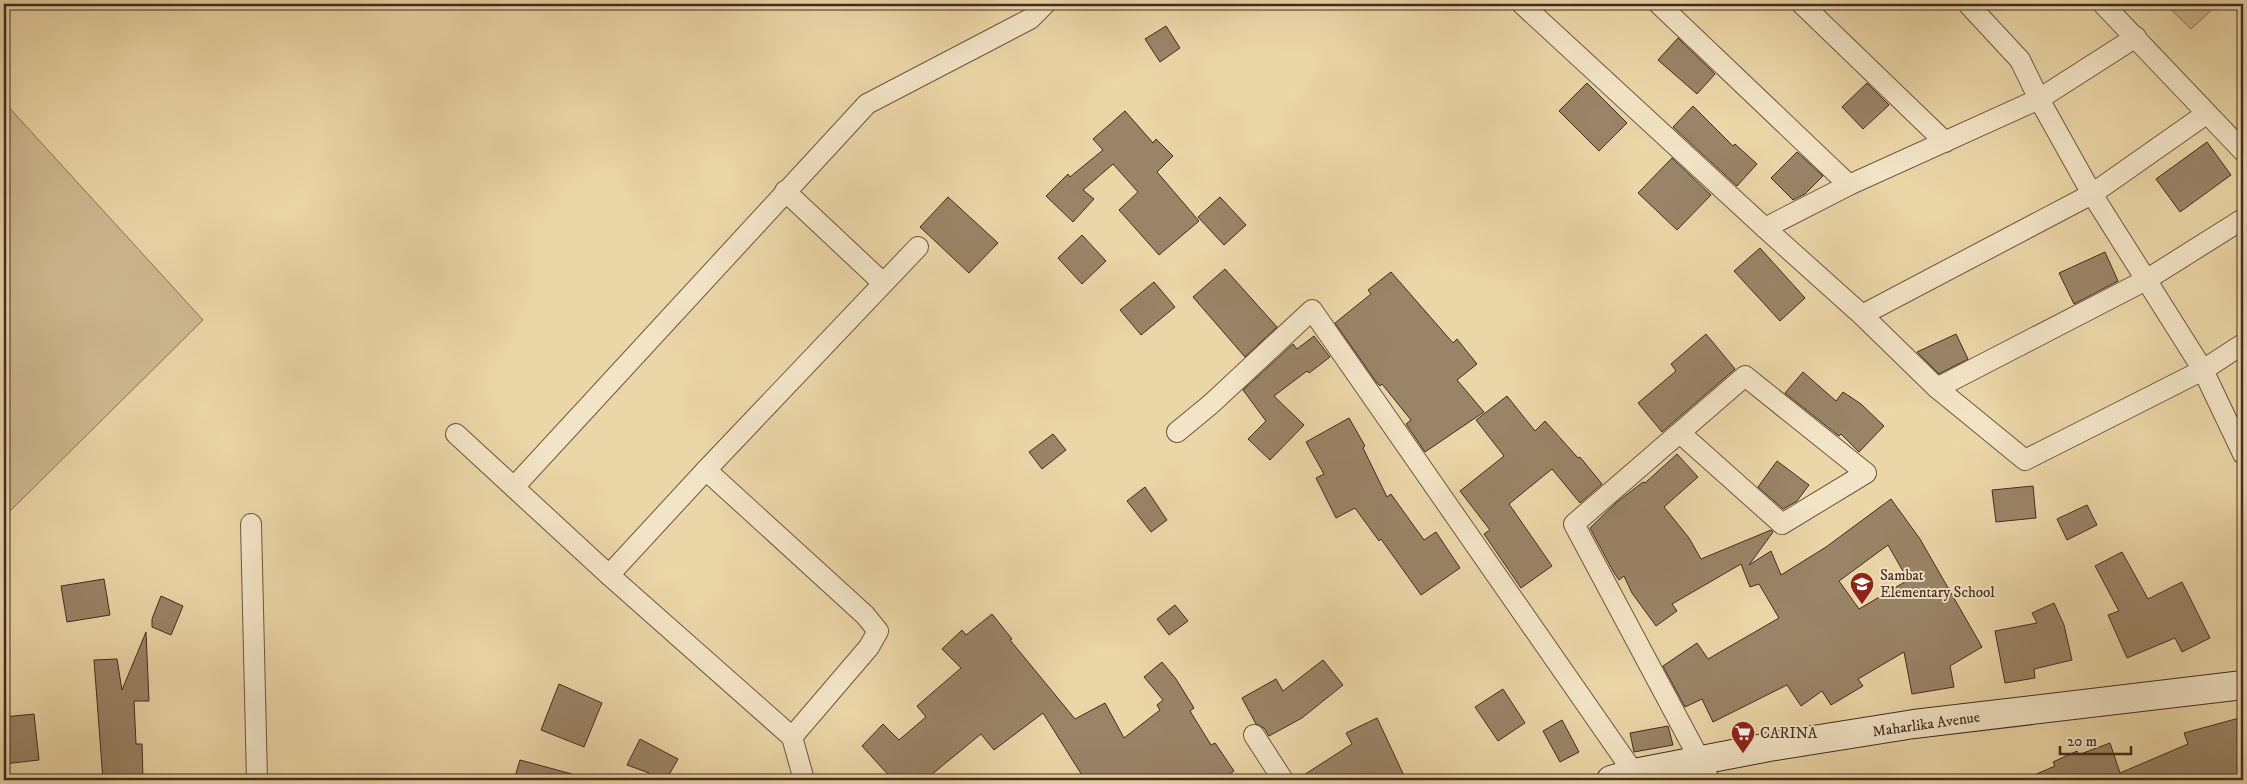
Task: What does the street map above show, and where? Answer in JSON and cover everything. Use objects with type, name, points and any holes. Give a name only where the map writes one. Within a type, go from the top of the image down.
[{"type":"main road","name":"Maharlika Avenue","points":[[1623,777],[1705,771],[1769,747],[1914,724],[2243,685]]},
{"type":"street","points":[[514,486],[867,104],[1030,19],[1045,4]]},
{"type":"street","points":[[1522,4],[1862,315],[1937,388],[2025,460],[2203,370],[2243,344]]},
{"type":"street","points":[[1659,4],[1849,185]]},
{"type":"street","points":[[1802,4],[1946,142]]},
{"type":"street","points":[[1968,4],[2020,60],[2038,99],[2092,194],[2203,370],[2243,454]]},
{"type":"street","points":[[2103,4],[2243,151]]},
{"type":"street","points":[[1765,228],[1849,185],[2038,99],[2136,37]]},
{"type":"street","points":[[1862,315],[2092,194],[2206,114]]},
{"type":"street","points":[[785,191],[883,283]]},
{"type":"street","points":[[1937,388],[2146,280],[2243,219]]},
{"type":"street","points":[[609,575],[918,247]]},
{"type":"street","points":[[1177,432],[1211,404],[1312,310],[1623,777]]},
{"type":"street","points":[[1680,433],[1782,524],[1866,473],[1746,376],[1574,524],[1705,771]]},
{"type":"street","points":[[456,434],[609,575],[792,737],[804,780]]},
{"type":"street","points":[[706,470],[865,615],[878,631],[869,647],[792,737]]},
{"type":"street","points":[[251,524],[257,780]]},
{"type":"street","points":[[1254,734],[1283,780]]},
{"type":"shaded area","points":[[2165,4],[2218,4],[2191,29]]},
{"type":"shaded area","points":[[4,102],[203,320],[4,517]]},
{"type":"building","points":[[1166,26],[1180,48],[1160,62],[1145,39]]},
{"type":"building","points":[[1678,38],[1715,74],[1697,94],[1658,60]]},
{"type":"building","points":[[1587,83],[1627,123],[1599,151],[1559,111]]},
{"type":"building","points":[[1867,83],[1889,105],[1863,129],[1842,107]]},
{"type":"building","points":[[1693,106],[1733,146],[1735,144],[1757,164],[1737,186],[1673,127]]},
{"type":"building","points":[[1125,111],[1153,143],[1156,139],[1173,156],[1157,172],[1199,221],[1159,255],[1119,210],[1138,192],[1113,164],[1083,190],[1094,199],[1073,222],[1046,196],[1068,174],[1070,177],[1103,150],[1093,139]]},
{"type":"building","points":[[2207,142],[2231,175],[2180,212],[2156,179]]},
{"type":"building","points":[[1797,152],[1823,176],[1805,194],[1793,200],[1771,178]]},
{"type":"building","points":[[1672,158],[1711,195],[1677,230],[1638,193]]},
{"type":"building","points":[[948,197],[998,243],[969,273],[920,227]]},
{"type":"building","points":[[1220,197],[1246,225],[1224,245],[1198,217]]},
{"type":"building","points":[[1082,235],[1106,261],[1082,284],[1058,258]]},
{"type":"building","points":[[1760,248],[1805,298],[1780,321],[1734,271]]},
{"type":"building","points":[[2105,252],[2118,281],[2074,304],[2059,273]]},
{"type":"building","points":[[1225,269],[1277,327],[1245,357],[1193,297]]},
{"type":"building","points":[[1391,272],[1453,343],[1457,339],[1477,364],[1457,380],[1484,412],[1425,452],[1406,424],[1411,420],[1382,384],[1380,386],[1377,383],[1335,323],[1371,294],[1368,290]]},
{"type":"building","points":[[1154,282],[1175,307],[1141,335],[1120,310]]},
{"type":"building","points":[[1706,334],[1735,369],[1662,432],[1638,403],[1676,371],[1671,364]]},
{"type":"building","points":[[1956,334],[1968,359],[1939,374],[1917,352]]},
{"type":"building","points":[[1314,336],[1330,357],[1309,373],[1307,371],[1274,396],[1304,425],[1270,460],[1248,439],[1266,421],[1243,390],[1293,344],[1297,349]]},
{"type":"building","points":[[1803,372],[1836,401],[1843,392],[1861,404],[1884,426],[1859,452],[1841,434],[1839,436],[1785,393]]},
{"type":"building","points":[[1507,396],[1535,431],[1545,421],[1578,458],[1580,457],[1602,484],[1580,503],[1552,469],[1509,504],[1552,566],[1521,588],[1484,534],[1490,530],[1460,491],[1504,456],[1476,420]]},
{"type":"building","points":[[1349,418],[1365,446],[1363,448],[1387,497],[1391,494],[1424,540],[1436,532],[1460,568],[1421,595],[1381,539],[1379,541],[1355,508],[1336,518],[1316,478],[1324,474],[1306,442]]},
{"type":"building","points":[[1053,434],[1066,450],[1042,469],[1029,452]]},
{"type":"building","points":[[1677,454],[1698,477],[1664,507],[1689,538],[1701,559],[1771,530],[1773,532],[1749,565],[1771,551],[1781,575],[1826,547],[1891,499],[1920,539],[1982,647],[1950,666],[1954,687],[1912,694],[1904,652],[1858,679],[1863,686],[1831,705],[1822,691],[1801,706],[1787,685],[1713,722],[1702,699],[1685,707],[1663,666],[1697,643],[1708,659],[1779,618],[1759,584],[1750,587],[1741,564],[1672,604],[1677,611],[1656,626],[1632,593],[1624,576],[1619,580],[1590,528],[1617,502],[1643,482],[1645,483]],"holes":[[[1888,545],[1908,580],[1859,609],[1839,581]]]},
{"type":"building","points":[[1777,461],[1809,485],[1797,501],[1783,509],[1758,487]]},
{"type":"building","points":[[2033,486],[2036,518],[1996,522],[1992,490]]},
{"type":"building","points":[[1145,487],[1167,520],[1151,532],[1127,501]]},
{"type":"building","points":[[2087,505],[2097,525],[2067,540],[2057,519]]},
{"type":"building","points":[[2122,552],[2148,599],[2182,582],[2210,638],[2182,652],[2175,638],[2127,658],[2108,615],[2119,611],[2095,566]]},
{"type":"building","points":[[104,579],[110,615],[67,622],[61,586]]},
{"type":"building","points":[[161,596],[183,606],[171,635],[152,627],[152,619]]},
{"type":"building","points":[[2054,603],[2064,625],[2072,660],[2034,669],[2035,678],[2005,683],[1995,631],[2037,623],[2032,613]]},
{"type":"building","points":[[1175,605],[1188,621],[1169,635],[1157,619]]},
{"type":"building","points":[[992,614],[1012,639],[1010,640],[1075,719],[1105,703],[1124,738],[1160,710],[1157,705],[1163,700],[1144,677],[1162,662],[1176,679],[1194,708],[1190,711],[1211,745],[1215,743],[1234,771],[1222,780],[1085,780],[1043,713],[994,750],[981,734],[925,780],[893,780],[862,746],[883,724],[899,740],[926,717],[917,706],[961,668],[942,649],[962,630],[966,635]]},
{"type":"building","points":[[146,632],[149,701],[134,701],[136,744],[142,744],[143,780],[103,780],[94,660],[117,659],[122,690]]},
{"type":"building","points":[[1323,660],[1343,685],[1302,718],[1269,736],[1264,728],[1256,724],[1242,698],[1276,679],[1283,691]]},
{"type":"building","points":[[559,684],[602,703],[584,747],[541,730]]},
{"type":"building","points":[[1503,689],[1525,723],[1498,741],[1475,707]]},
{"type":"building","points":[[34,714],[39,760],[4,764],[4,717]]},
{"type":"building","points":[[2243,717],[2243,780],[2023,780],[2055,766],[2053,762],[2077,751],[2078,755],[2110,743],[2120,773],[2188,744],[2184,733]]},
{"type":"building","points":[[1377,718],[1406,780],[1296,780],[1352,744],[1346,733]]},
{"type":"building","points":[[1562,720],[1579,752],[1560,762],[1543,731]]},
{"type":"building","points":[[1668,726],[1673,745],[1634,752],[1630,733]]},
{"type":"building","points":[[640,739],[678,759],[666,780],[646,780],[649,773],[627,765]]},
{"type":"building","points":[[520,760],[572,774],[571,780],[514,780]]},
{"type":"place","name":"Sambat Elementary School","points":[[1862,605]]},
{"type":"place","name":"CARINA","points":[[1743,754]]}]
